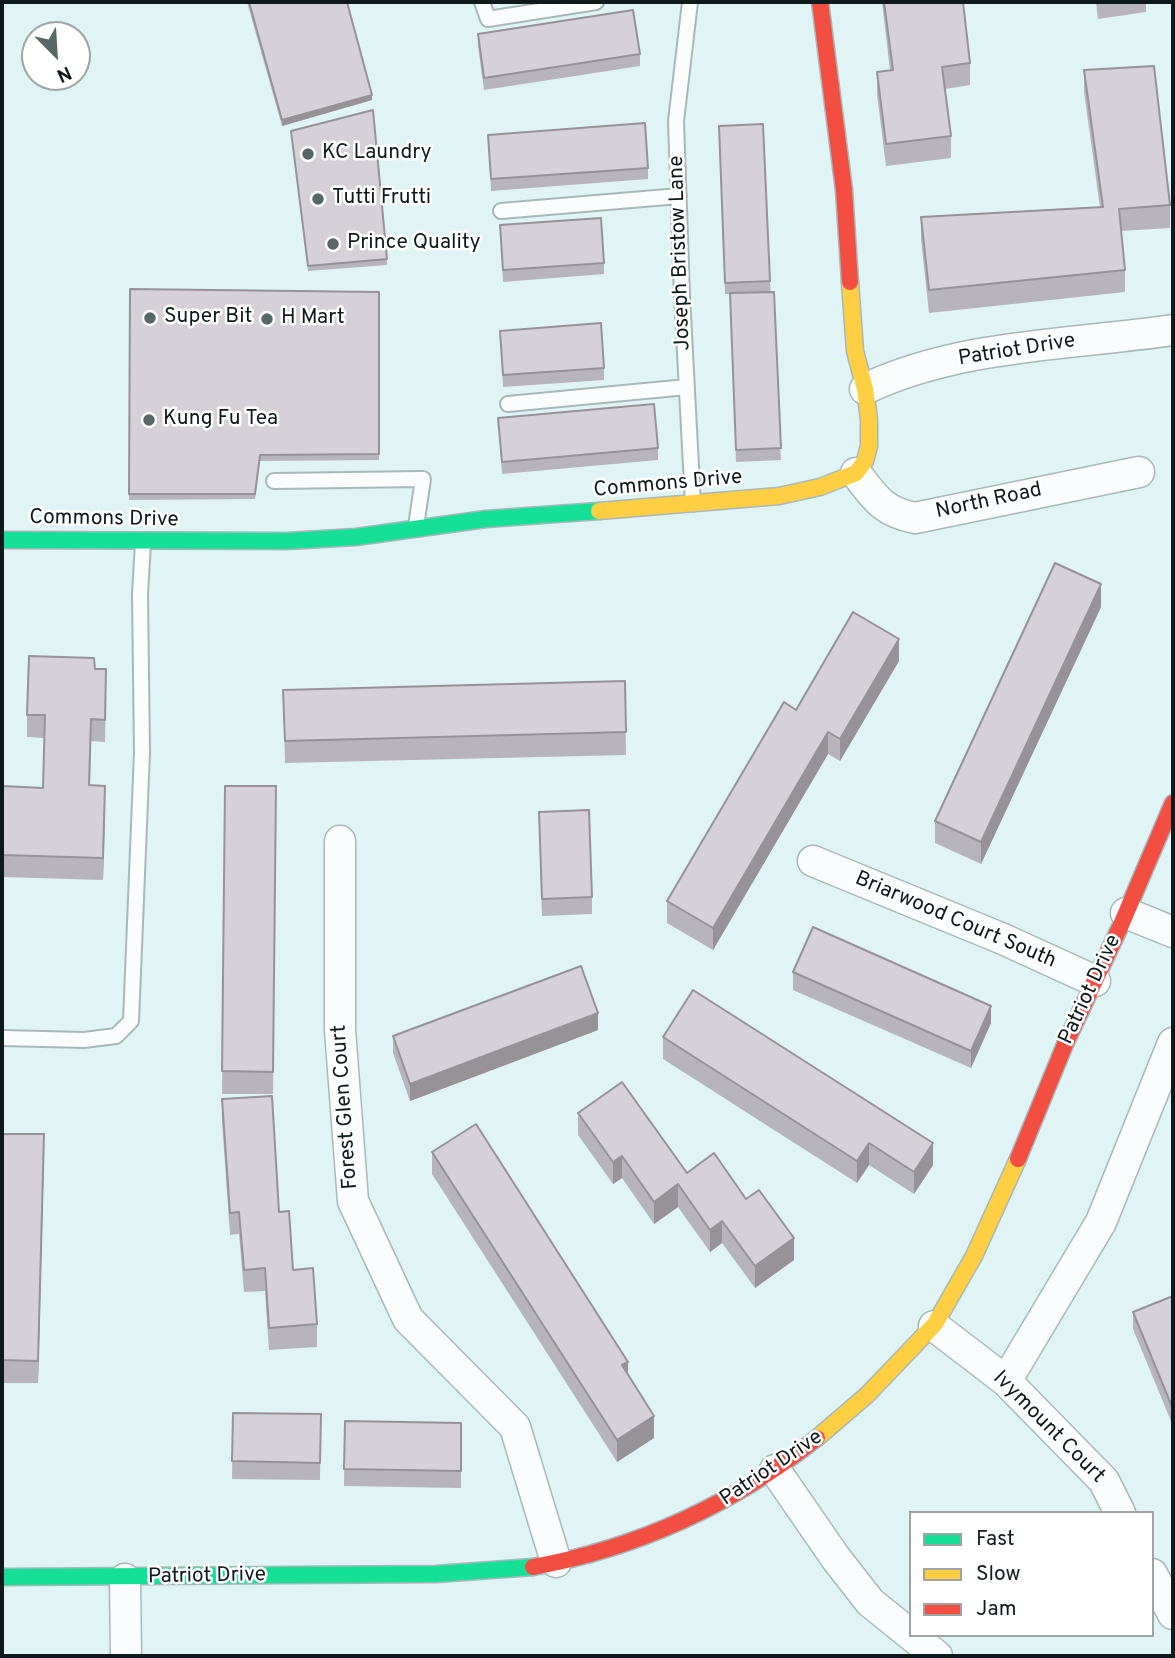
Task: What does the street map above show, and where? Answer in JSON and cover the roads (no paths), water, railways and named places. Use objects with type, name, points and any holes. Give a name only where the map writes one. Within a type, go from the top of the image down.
[{"type":"street","points":[[820,2],[844,190],[855,351],[865,389],[869,419],[869,446],[865,461],[856,473]]},
{"type":"street","name":"Patriot Drive","points":[[865,389],[913,370],[965,358],[1025,347],[1173,330]]},
{"type":"street","name":"North Road","points":[[856,473],[884,506],[897,514],[915,518],[1139,472]]},
{"type":"street","name":"Commons Drive","points":[[2,540],[287,541],[356,537],[486,519],[694,505],[779,496],[820,488],[856,473]]},
{"type":"street","name":"Patriot Drive","points":[[2,1577],[125,1579],[487,1572],[556,1562],[610,1549],[669,1528],[726,1501],[775,1471],[831,1429],[875,1389],[934,1326],[1002,1200],[1062,1051],[1173,803]]},
{"type":"street","name":"Forest Glen Court","points":[[340,841],[340,1030],[353,1201],[408,1319],[515,1427],[556,1562]]},
{"type":"street","name":"Briarwood Court South","points":[[813,861],[1003,939],[1095,981]]},
{"type":"street","points":[[1126,913],[1173,932]]},
{"type":"street","points":[[1006,1381],[1101,1222],[1173,1043]]},
{"type":"street","name":"Ivymount Court","points":[[934,1326],[1006,1381],[1104,1481],[1119,1511]]},
{"type":"street","points":[[775,1471],[870,1602],[909,1633]]},
{"type":"street","points":[[1154,1578],[1173,1614]]},
{"type":"street","points":[[125,1579],[126,1656]]},
{"type":"street","points":[[913,1637],[937,1656]]},
{"type":"lane","points":[[482,2],[488,19],[596,2]]},
{"type":"lane","name":"Joseph Bristow Lane","points":[[690,2],[676,121],[694,505]]},
{"type":"lane","points":[[501,211],[679,196]]},
{"type":"lane","points":[[508,404],[687,387]]},
{"type":"lane","points":[[274,481],[423,479],[416,528]]},
{"type":"lane","points":[[2,1038],[84,1040],[116,1037],[131,1021],[142,752],[140,594],[144,542]]},
{"type":"place","name":"KC Laundry","points":[[308,154]]},
{"type":"place","name":"Tutti Frutti","points":[[318,199]]},
{"type":"place","name":"Prince Quality","points":[[333,244]]},
{"type":"place","name":"Super Bit","points":[[150,318]]},
{"type":"place","name":"H Mart","points":[[267,319]]},
{"type":"place","name":"Kung Fu Tea","points":[[149,420]]}]
